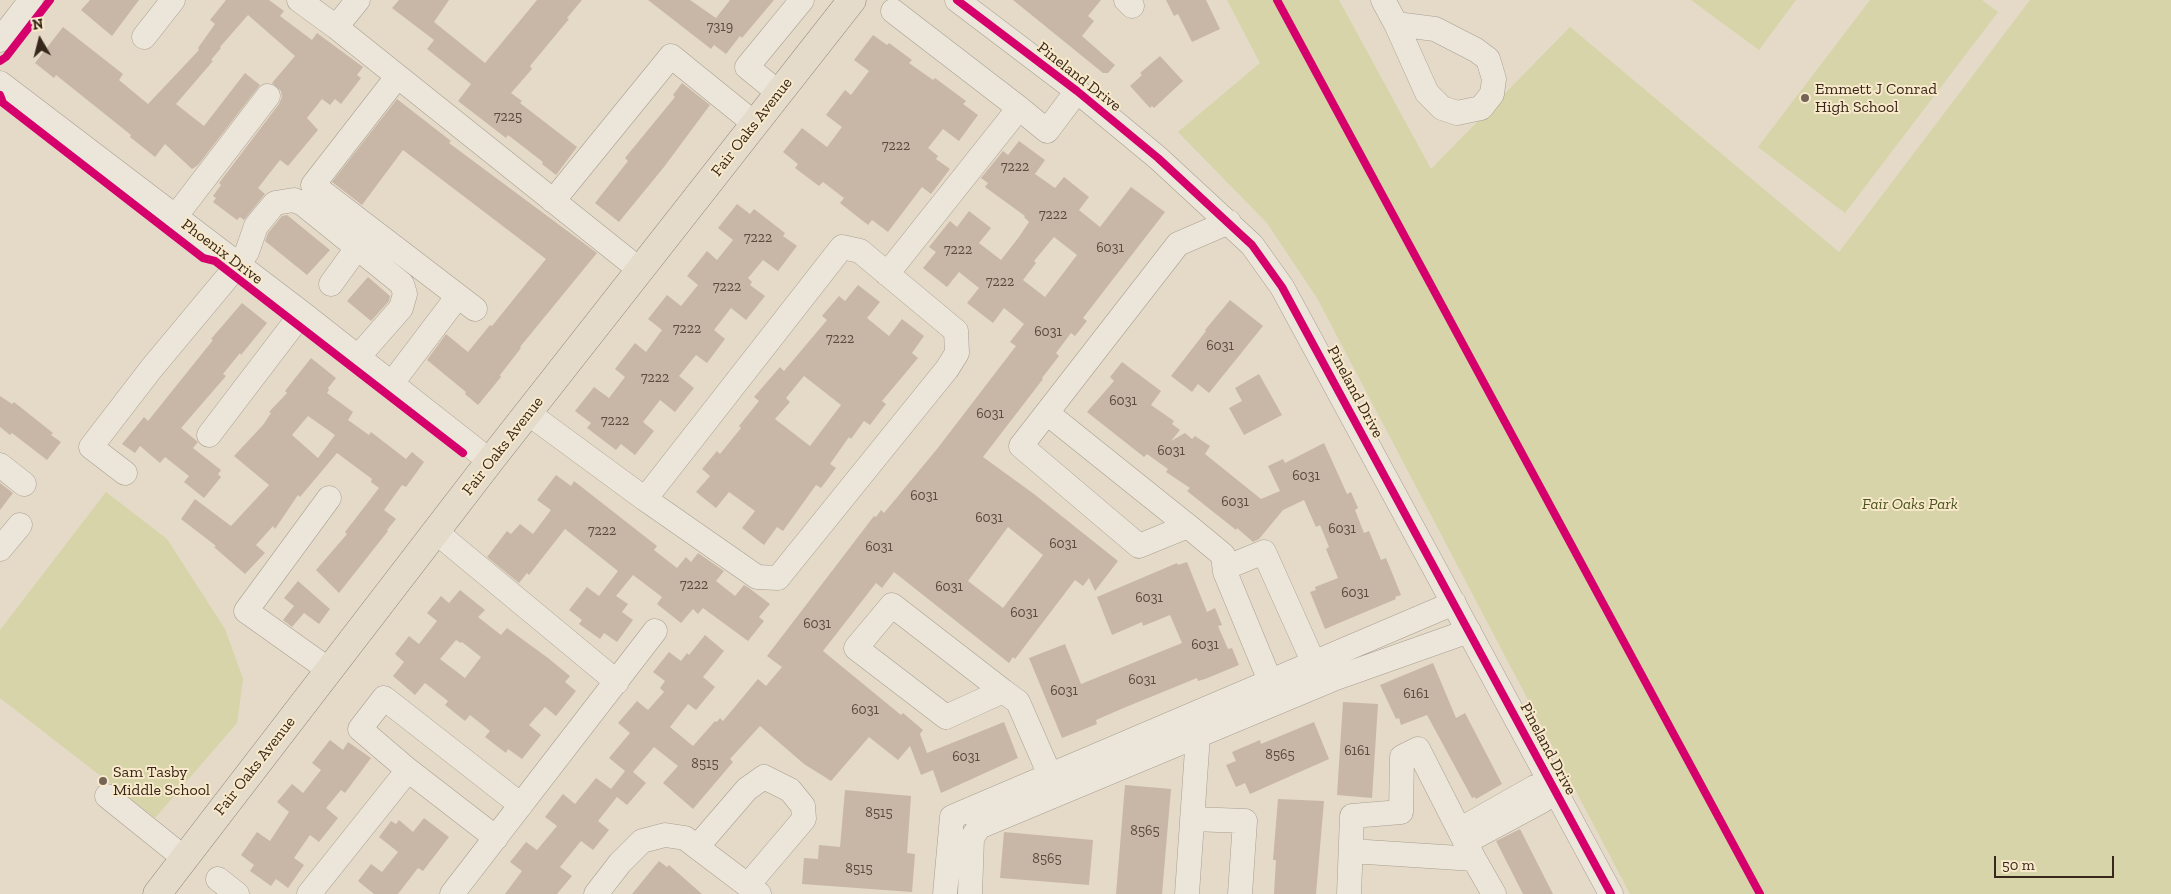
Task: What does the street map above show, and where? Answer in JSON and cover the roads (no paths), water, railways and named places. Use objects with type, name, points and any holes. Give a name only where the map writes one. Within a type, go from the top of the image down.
[{"type":"main road","name":"Fair Oaks Avenue","points":[[157,894],[490,461],[852,0]]},
{"type":"street","points":[[0,40],[31,0]]},
{"type":"street","points":[[144,38],[173,0]]},
{"type":"street","points":[[299,0],[336,27],[640,270]]},
{"type":"street","points":[[336,27],[358,0]]},
{"type":"street","points":[[779,93],[747,67],[802,0]]},
{"type":"street","name":"Pineland Drive","points":[[957,0],[1077,92],[1158,158],[1252,245],[1282,287],[1611,894]]},
{"type":"street","points":[[1383,0],[1396,24]]},
{"type":"street","points":[[893,11],[1047,131],[1077,92]]},
{"type":"street","points":[[553,201],[671,56],[755,124]]},
{"type":"street","points":[[392,383],[466,302],[313,185],[397,77]]},
{"type":"street","name":"Phoenix Drive","points":[[0,83],[302,313],[490,461]]},
{"type":"street","points":[[175,217],[268,96]]},
{"type":"street","points":[[887,274],[1019,108]]},
{"type":"street","points":[[125,473],[91,446],[247,252],[256,226],[275,202],[294,200],[302,204],[402,284],[405,294],[401,308],[358,357]]},
{"type":"street","points":[[1188,526],[1139,546],[1021,446],[1178,244],[1229,222]]},
{"type":"street","points":[[528,413],[645,498],[758,577],[778,578],[947,369],[957,353],[956,331],[860,251],[842,247],[645,498]]},
{"type":"street","points":[[330,284],[357,248]]},
{"type":"street","points":[[209,435],[302,313]]},
{"type":"street","points":[[1047,413],[1223,555],[1224,568],[1270,681]]},
{"type":"street","points":[[0,465],[24,484]]},
{"type":"street","points":[[329,498],[246,611],[329,670]]},
{"type":"street","points":[[0,549],[20,525]]},
{"type":"street","points":[[436,532],[617,682]]},
{"type":"street","points":[[1224,568],[1264,552],[1318,673]]},
{"type":"street","points":[[945,894],[952,817],[1198,735],[1318,673],[1377,635],[1454,602]]},
{"type":"street","points":[[1003,690],[946,717],[856,648],[892,605],[1003,690],[1018,702],[1054,784]]},
{"type":"street","points":[[452,894],[655,631]]},
{"type":"street","points":[[970,894],[972,838],[979,827],[1054,784],[1270,681],[1387,660],[1469,631]]},
{"type":"street","points":[[1377,635],[1387,660]]},
{"type":"street","points":[[496,838],[408,770],[360,729],[384,698],[520,805]]},
{"type":"street","points":[[1187,894],[1198,735]]},
{"type":"street","points":[[1349,894],[1352,816],[1401,812],[1402,757],[1418,749],[1494,894]]},
{"type":"street","points":[[309,894],[408,770]]},
{"type":"street","points":[[596,894],[620,863],[642,841],[665,835],[685,838],[753,890],[804,819],[803,806],[790,790],[764,777],[748,789],[698,847]]},
{"type":"street","points":[[1462,836],[1468,824],[1535,787],[1553,788]]},
{"type":"street","points":[[107,796],[184,858]]},
{"type":"street","points":[[1192,819],[1245,821],[1240,894]]},
{"type":"street","points":[[1351,851],[1474,859]]},
{"type":"street","points":[[218,879],[237,894]]},
{"type":"place","name":"Emmett J Conrad High School","points":[[1805,98]]},
{"type":"place","name":"Sam Tasby Middle School","points":[[103,781]]},
{"type":"park label","name":"Fair Oaks Park","points":[[1910,504]]}]
